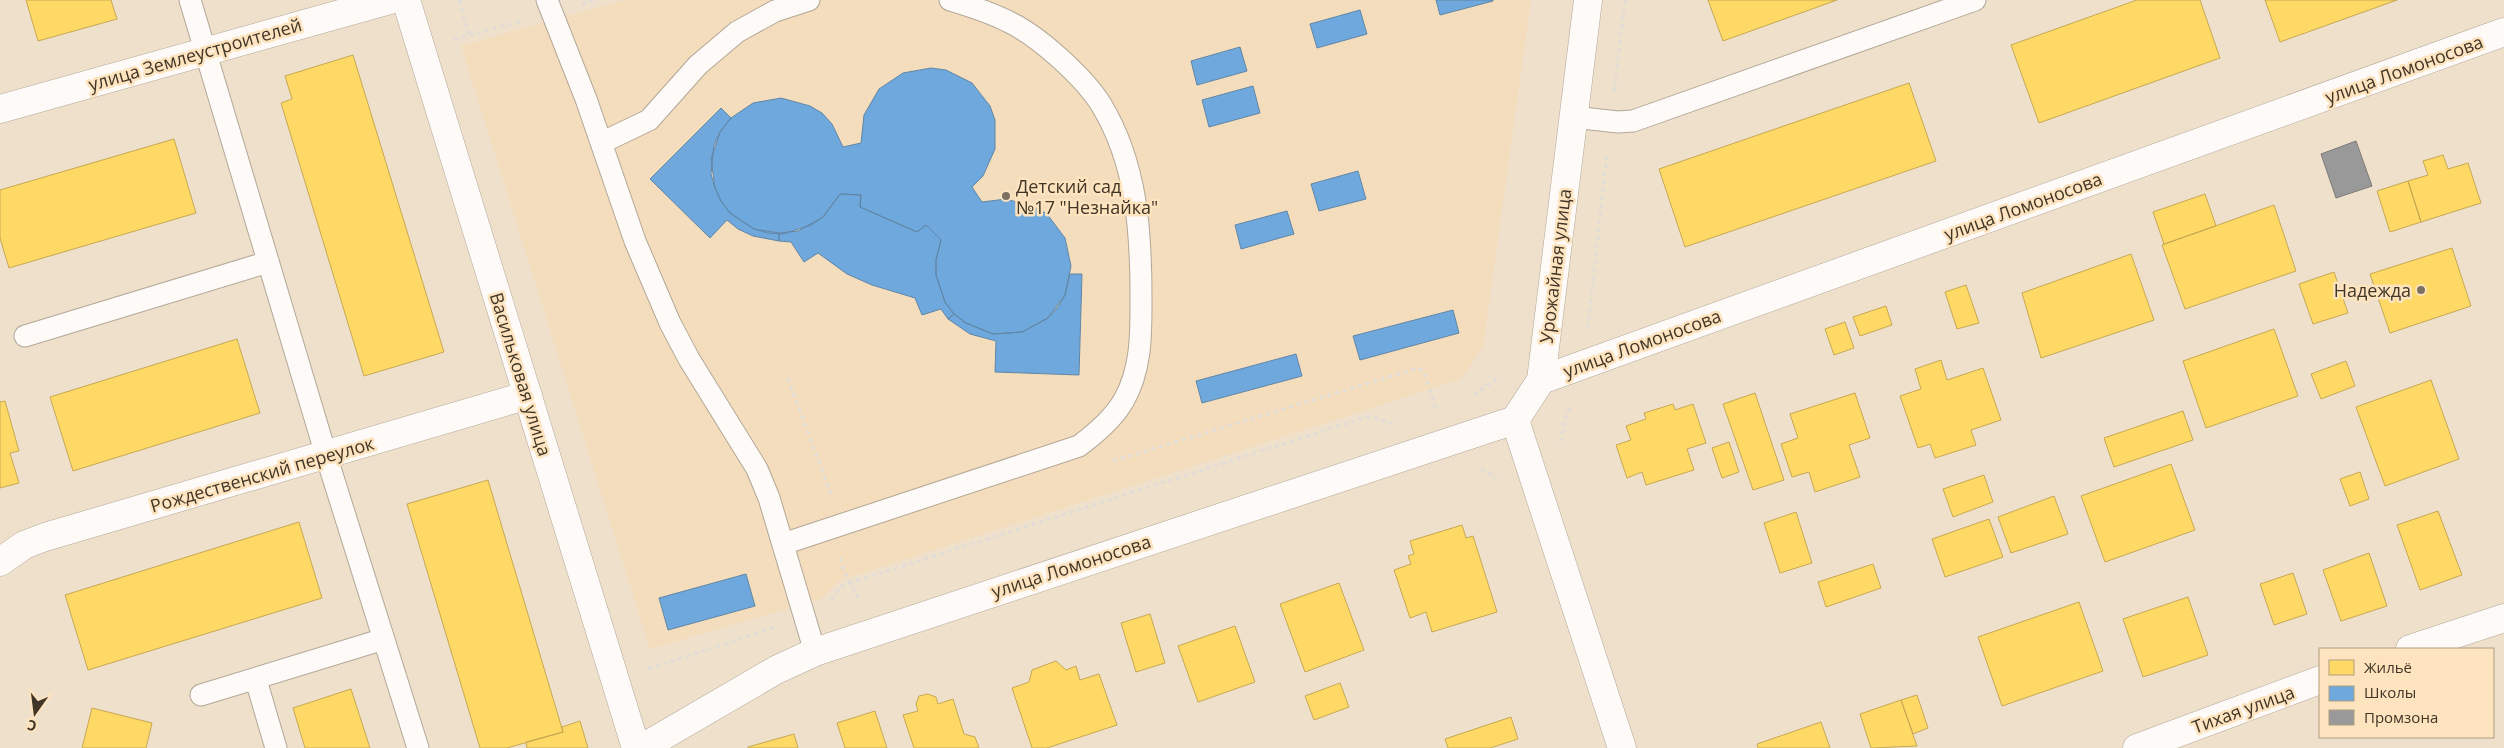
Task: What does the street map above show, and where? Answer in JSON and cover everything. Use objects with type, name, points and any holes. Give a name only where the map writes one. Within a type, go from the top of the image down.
[{"type":"street","name":"улица Землеустроителей","points":[[0,108],[390,0]]},
{"type":"street","name":"Васильковая улица","points":[[406,0],[636,748]]},
{"type":"street","name":"Урожайная улица","points":[[1515,420],[1541,380],[1588,0]]},
{"type":"street","name":"улица Ломоносова","points":[[1541,380],[2504,32]]},
{"type":"street","name":"Рождественский переулок","points":[[0,562],[24,546],[45,537],[528,395]]},
{"type":"street","name":"улица Ломоносова","points":[[642,748],[776,670],[815,652],[1515,420]]},
{"type":"street","points":[[1515,420],[1622,748]]},
{"type":"street","points":[[2413,648],[2504,618]]},
{"type":"street","name":"Тихая улица","points":[[2137,748],[2319,680]]},
{"type":"lane","points":[[190,0],[326,455],[418,748]]},
{"type":"lane","points":[[547,0],[601,143],[635,241],[670,323],[688,359],[757,469],[769,498],[815,652]]},
{"type":"lane","points":[[601,143],[649,120],[698,65],[737,32],[775,11],[809,0]]},
{"type":"lane","points":[[783,544],[1079,446],[1104,426],[1124,400],[1135,373],[1141,344],[1141,260],[1138,211],[1130,174],[1117,136],[1096,99],[1080,78],[1050,50],[1009,22],[950,0]]},
{"type":"lane","points":[[1573,116],[1611,121],[1633,121],[1976,0]]},
{"type":"lane","points":[[25,336],[268,262]]},
{"type":"lane","points":[[201,695],[256,680],[384,639]]},
{"type":"lane","points":[[256,680],[276,748]]},
{"type":"path","points":[[459,0],[469,36]]},
{"type":"path","points":[[1588,326],[1626,0]]},
{"type":"path","points":[[1104,464],[1418,368],[1424,371],[1429,389]]},
{"type":"path","points":[[1471,397],[1484,389],[1502,372]]},
{"type":"path","points":[[788,378],[834,503],[839,554],[850,583]]},
{"type":"path","points":[[1559,448],[1565,419],[1571,405]]},
{"type":"path","points":[[1427,412],[1444,407]]},
{"type":"path","points":[[648,669],[821,612],[842,586],[850,583],[1370,416],[1392,424],[1401,421]]},
{"type":"path","points":[[1472,466],[1489,472],[1501,482]]},
{"type":"shaded area","name":"Детский сад №17 \"Незнайка\"","points":[[625,0],[1531,0],[1483,347],[1461,379],[839,581],[821,599],[650,649],[461,46]]},
{"type":"building: Жильё","points":[[26,0],[111,0],[117,19],[38,41]]},
{"type":"building: Жильё","points":[[1708,0],[1837,0],[1723,41]]},
{"type":"building: Жильё","points":[[2137,0],[2200,0],[2220,58],[2039,123],[2011,45]]},
{"type":"building: Жильё","points":[[2265,0],[2397,0],[2280,42]]},
{"type":"building: Жильё","points":[[353,55],[444,352],[364,376],[281,103],[292,99],[285,76]]},
{"type":"building: Жильё","points":[[1909,83],[1936,161],[1685,247],[1659,169]]},
{"type":"building: Жильё","points":[[174,139],[196,213],[9,268],[0,238],[0,190]]},
{"type":"building: Жильё","points":[[2443,155],[2448,169],[2468,163],[2481,203],[2421,222],[2408,181],[2428,175],[2423,161]]},
{"type":"building: Жильё","points":[[2408,181],[2421,222],[2390,232],[2377,191]]},
{"type":"building: Жильё","points":[[2205,194],[2216,226],[2164,244],[2153,212]]},
{"type":"building: Жильё","points":[[2274,205],[2296,271],[2185,309],[2162,245]]},
{"type":"building: Жильё","name":"Надежда","points":[[2452,248],[2471,306],[2390,333],[2370,274]]},
{"type":"building: Жильё","points":[[2131,254],[2154,320],[2041,358],[2022,293]]},
{"type":"building: Жильё","points":[[2334,272],[2348,313],[2313,324],[2299,284]]},
{"type":"building: Жильё","points":[[1966,285],[1979,323],[1957,329],[1945,292]]},
{"type":"building: Жильё","points":[[1886,306],[1892,325],[1860,336],[1853,317]]},
{"type":"building: Жильё","points":[[1845,322],[1854,348],[1834,355],[1825,329]]},
{"type":"building: Жильё","points":[[2274,329],[2298,396],[2206,428],[2183,361]]},
{"type":"building: Жильё","points":[[237,339],[260,413],[73,471],[50,397]]},
{"type":"building: Жильё","points":[[1941,360],[1947,380],[1983,368],[2001,420],[1971,430],[1976,445],[1935,458],[1930,444],[1918,448],[1900,396],[1921,389],[1915,369]]},
{"type":"building: Жильё","points":[[2346,361],[2355,386],[2321,399],[2311,374]]},
{"type":"building: Жильё","points":[[2431,380],[2459,459],[2385,486],[2356,407]]},
{"type":"building: Жильё","points":[[1755,393],[1784,480],[1753,490],[1723,404]]},
{"type":"building: Жильё","points":[[1855,393],[1870,438],[1849,445],[1860,477],[1815,492],[1809,472],[1792,477],[1781,444],[1798,438],[1790,414]]},
{"type":"building: Жильё","points":[[5,401],[19,451],[10,453],[19,483],[0,488],[0,402]]},
{"type":"building: Жильё","points":[[1673,404],[1675,410],[1693,404],[1706,443],[1687,449],[1694,470],[1646,485],[1642,472],[1627,478],[1616,445],[1631,440],[1626,426],[1646,419],[1644,413]]},
{"type":"building: Жильё","points":[[2183,411],[2193,440],[2114,467],[2104,438]]},
{"type":"building: Жильё","points":[[1729,442],[1739,472],[1722,478],[1712,448]]},
{"type":"building: Жильё","points":[[2171,464],[2195,530],[2105,562],[2081,496]]},
{"type":"building: Жильё","points":[[2360,472],[2369,499],[2350,506],[2340,479]]},
{"type":"building: Жильё","points":[[1984,475],[1993,502],[1953,517],[1943,489]]},
{"type":"building: Жильё","points":[[488,480],[563,732],[507,748],[480,748],[407,504]]},
{"type":"building: Жильё","points":[[2054,496],[2068,534],[2011,553],[1998,517]]},
{"type":"building: Жильё","points":[[2438,511],[2462,575],[2420,590],[2397,525]]},
{"type":"building: Жильё","points":[[1796,512],[1812,563],[1780,573],[1764,523]]},
{"type":"building: Жильё","points":[[1989,519],[2003,557],[1945,577],[1932,539]]},
{"type":"building: Жильё","points":[[299,522],[322,598],[88,670],[65,595]]},
{"type":"building: Жильё","points":[[1462,525],[1466,538],[1473,536],[1497,612],[1432,632],[1426,612],[1410,618],[1394,570],[1411,564],[1408,556],[1414,554],[1410,541]]},
{"type":"building: Жильё","points":[[2369,553],[2387,606],[2341,621],[2323,570]]},
{"type":"building: Жильё","points":[[1873,564],[1881,588],[1826,607],[1818,582]]},
{"type":"building: Жильё","points":[[2293,573],[2307,614],[2274,625],[2260,584]]},
{"type":"building: Жильё","points":[[1339,583],[1364,650],[1305,672],[1280,604]]},
{"type":"building: Жильё","points":[[2188,597],[2208,655],[2143,677],[2123,619]]},
{"type":"building: Жильё","points":[[2079,602],[2103,671],[2002,706],[1978,637]]},
{"type":"building: Жильё","points":[[1150,614],[1165,663],[1136,672],[1121,623]]},
{"type":"building: Жильё","points":[[1235,626],[1255,682],[1198,702],[1178,646]]},
{"type":"building: Жильё","points":[[1056,661],[1066,670],[1076,666],[1080,680],[1099,674],[1117,725],[1047,748],[1032,748],[1012,688],[1029,682],[1032,670]]},
{"type":"building: Жильё","points":[[1340,683],[1349,707],[1314,720],[1305,696]]},
{"type":"building: Жильё","points":[[351,689],[370,748],[305,748],[293,708]]},
{"type":"building: Жильё","points":[[928,694],[936,697],[938,704],[953,699],[964,734],[975,737],[979,748],[914,748],[903,715],[918,711],[916,704],[919,696]]},
{"type":"building: Жильё","points":[[1917,695],[1928,728],[1913,734],[1901,700]]},
{"type":"building: Жильё","points":[[1901,700],[1917,746],[1871,748],[1860,714]]},
{"type":"building: Жильё","points":[[92,708],[152,723],[146,748],[82,748]]},
{"type":"building: Жильё","points":[[875,711],[887,748],[845,748],[837,723]]},
{"type":"building: Жильё","points":[[1511,717],[1518,739],[1490,748],[1448,748],[1445,739]]},
{"type":"building: Жильё","points":[[580,721],[588,748],[527,748],[526,742],[563,732],[562,727]]},
{"type":"building: Жильё","points":[[1821,722],[1830,748],[1758,748],[1757,744]]},
{"type":"building: Жильё","points":[[794,734],[798,748],[748,748],[748,747]]},
{"type":"building: Школы","points":[[1436,0],[1493,0],[1493,1],[1440,15]]},
{"type":"building: Школы","points":[[1360,10],[1367,34],[1317,48],[1310,24]]},
{"type":"building: Школы","points":[[1240,47],[1247,71],[1197,85],[1191,61]]},
{"type":"building: Школы","points":[[931,68],[946,70],[972,83],[990,106],[995,120],[995,149],[983,176],[972,187],[982,202],[1006,199],[1034,207],[1047,214],[1065,238],[1071,266],[1065,295],[1048,318],[1022,332],[993,334],[966,323],[954,314],[945,302],[936,275],[936,260],[941,240],[926,225],[917,232],[860,207],[861,195],[840,194],[823,217],[811,225],[783,234],[768,233],[754,229],[730,213],[721,201],[715,188],[711,159],[720,132],[731,118],[753,103],[781,98],[810,106],[822,113],[832,124],[843,147],[861,143],[864,115],[879,89],[903,73]]},
{"type":"building: Школы","points":[[1253,86],[1260,113],[1209,127],[1202,100]]},
{"type":"building: Школы","points":[[721,108],[731,118],[720,132],[714,145],[711,174],[715,188],[721,201],[730,213],[754,229],[779,233],[779,241],[753,236],[738,229],[727,220],[710,238],[650,179]]},
{"type":"building: Школы","points":[[1358,171],[1366,199],[1319,211],[1311,184]]},
{"type":"building: Школы","points":[[840,194],[861,195],[860,207],[917,232],[926,225],[941,240],[936,260],[936,275],[945,302],[954,314],[948,319],[941,309],[922,315],[915,298],[872,285],[847,274],[818,253],[804,262],[791,242],[779,241],[779,233],[798,231],[823,217]]},
{"type":"building: Школы","points":[[1287,211],[1294,234],[1241,249],[1235,225]]},
{"type":"building: Школы","points":[[1070,274],[1082,274],[1079,375],[995,372],[996,341],[970,334],[948,319],[954,314],[966,323],[993,334],[1022,332],[1048,318],[1058,307],[1065,295]]},
{"type":"building: Школы","points":[[1453,310],[1459,333],[1360,360],[1353,336]]},
{"type":"building: Школы","points":[[1296,354],[1302,376],[1202,403],[1196,381]]},
{"type":"building: Школы","points":[[746,574],[755,606],[668,630],[659,598]]},
{"type":"building: Промзона","points":[[2356,141],[2372,186],[2336,198],[2321,154]]},
{"type":"place","name":"Детский сад №17 \"Незнайка\"","points":[[1006,196]]},
{"type":"place","name":"Надежда","points":[[2421,290]]}]
